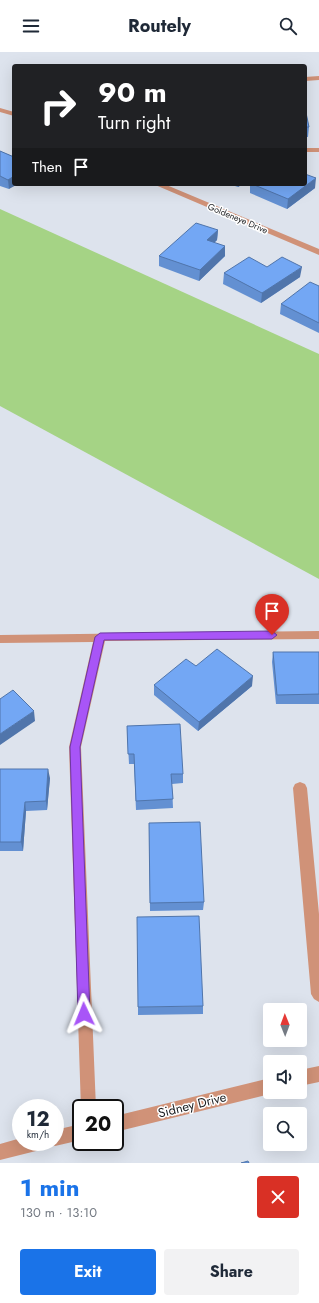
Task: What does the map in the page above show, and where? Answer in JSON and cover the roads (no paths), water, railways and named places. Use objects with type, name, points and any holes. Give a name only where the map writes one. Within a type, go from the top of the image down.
[{"type":"street","points":[[307,79],[319,78]]},
{"type":"street","points":[[0,110],[12,113]]},
{"type":"street","name":"Goldeneye Drive","points":[[162,186],[318,250]]},
{"type":"street","points":[[300,788],[319,994]]},
{"type":"street","points":[[307,1077],[319,1074]]},
{"type":"street","name":"Sidney Drive","points":[[124,1122],[263,1088]]},
{"type":"street","points":[[0,1152],[12,1149]]},
{"type":"lane","points":[[307,150],[319,150]]},
{"type":"lane","points":[[0,639],[319,635]]},
{"type":"lane","points":[[88,1099],[75,747],[100,637]]}]
